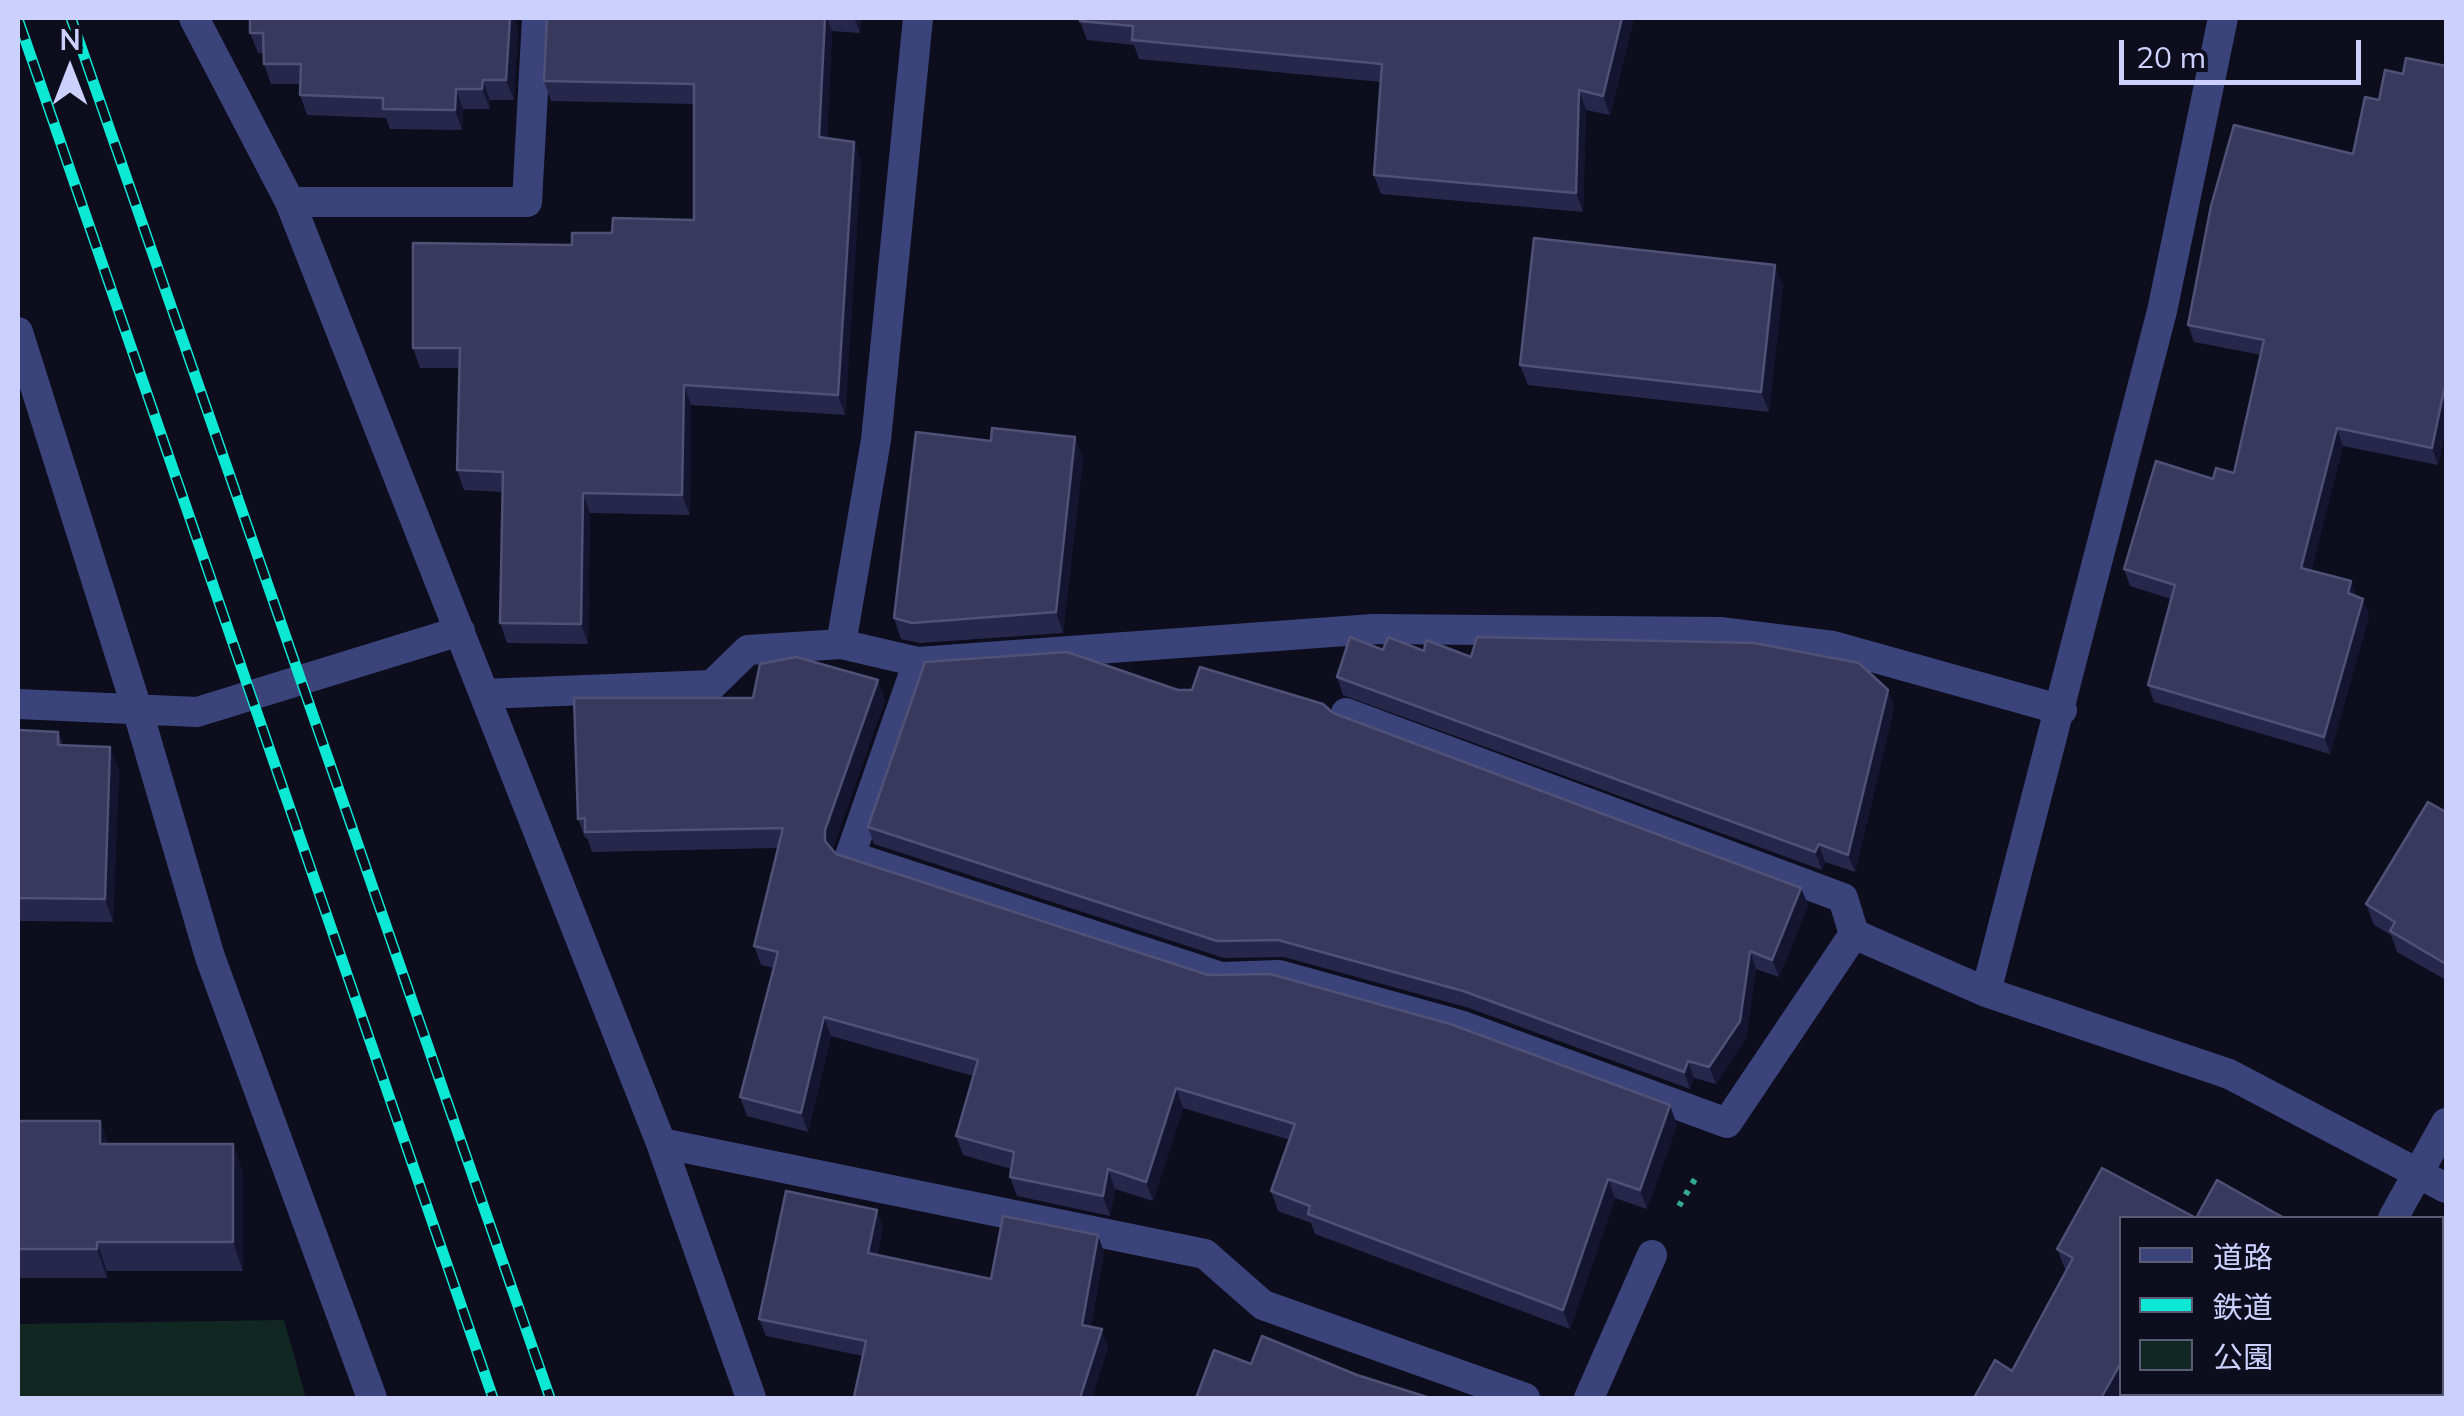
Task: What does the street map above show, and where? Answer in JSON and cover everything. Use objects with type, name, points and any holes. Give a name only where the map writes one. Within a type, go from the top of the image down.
[{"type":"street","points":[[194,18],[290,202],[661,1143],[751,1398]]},
{"type":"street","points":[[290,202],[527,202],[537,18]]},
{"type":"street","points":[[841,644],[876,440],[918,18]]},
{"type":"street","points":[[1986,992],[2062,710],[2162,311],[2223,18]]},
{"type":"street","points":[[18,332],[138,712],[210,957],[372,1398]]},
{"type":"street","points":[[484,694],[712,685],[748,650],[841,644],[918,662],[1373,629],[1720,632],[1833,646],[2062,710]]},
{"type":"street","points":[[18,704],[197,712],[460,631]]},
{"type":"street","points":[[918,662],[850,856],[1221,977],[1279,975],[1463,1026],[1727,1123],[1854,934]]},
{"type":"street","points":[[1346,713],[1842,898],[1854,934],[1986,992],[2229,1074],[2446,1188]]},
{"type":"street","points":[[2394,1216],[2446,1123]]},
{"type":"street","points":[[661,1143],[1205,1254],[1263,1305],[1524,1398]]},
{"type":"street","points":[[1589,1398],[1652,1255]]},
{"type":"path","points":[[1652,1255],[1727,1123]]},
{"type":"green space","points":[[284,1320],[306,1398],[18,1398],[18,1324]]},
{"type":"building","points":[[250,18],[510,18],[506,80],[483,80],[482,89],[456,89],[455,110],[383,109],[383,98],[300,95],[301,64],[264,64],[263,33],[250,33]]},
{"type":"building","points":[[547,18],[825,18],[819,137],[854,142],[838,395],[684,385],[682,495],[583,493],[581,624],[500,623],[503,472],[457,470],[460,348],[413,348],[413,243],[572,245],[572,233],[612,233],[613,218],[694,220],[694,84],[544,81]]},
{"type":"building","points":[[1622,18],[1603,96],[1579,90],[1576,193],[1374,175],[1382,64],[1132,40],[1133,26],[1080,21]]},
{"type":"building","points":[[2406,58],[2446,66],[2446,391],[2432,448],[2337,428],[2301,568],[2351,581],[2348,593],[2363,599],[2324,737],[2148,685],[2175,585],[2124,569],[2156,461],[2213,479],[2216,468],[2234,473],[2264,340],[2188,325],[2211,206],[2234,125],[2353,154],[2365,97],[2379,100],[2385,70],[2403,74]]},
{"type":"building","points":[[1534,238],[1775,265],[1761,392],[1520,365]]},
{"type":"building","points":[[992,428],[1075,437],[1056,612],[912,623],[894,618],[916,432],[991,441]]},
{"type":"building","points":[[1350,637],[1383,650],[1388,637],[1424,651],[1426,640],[1471,657],[1477,637],[1754,643],[1859,663],[1888,690],[1848,855],[1819,844],[1815,852],[1337,677]]},
{"type":"building","points":[[1067,652],[1178,690],[1192,690],[1200,667],[1323,704],[1333,713],[1801,888],[1772,960],[1750,951],[1740,1021],[1709,1067],[1688,1061],[1684,1072],[1463,991],[1278,940],[1217,941],[868,827],[925,662]]},
{"type":"building","points":[[796,657],[878,680],[825,830],[825,841],[836,854],[1208,975],[1270,974],[1450,1024],[1670,1105],[1640,1190],[1608,1179],[1563,1310],[1308,1214],[1310,1206],[1271,1191],[1295,1124],[1176,1088],[1146,1182],[1108,1169],[1103,1196],[1010,1177],[1014,1152],[956,1136],[978,1060],[824,1017],[801,1113],[740,1097],[778,952],[754,946],[783,828],[585,832],[585,818],[578,819],[574,698],[753,698],[760,664]]},
{"type":"building","points":[[18,730],[58,732],[58,745],[110,747],[105,899],[18,898]]},
{"type":"building","points":[[2428,802],[2446,812],[2446,964],[2390,931],[2395,922],[2366,904]]},
{"type":"building","points":[[18,1121],[100,1121],[100,1144],[233,1144],[233,1242],[97,1242],[97,1249],[18,1249]]},
{"type":"building","points":[[2102,1168],[2192,1216],[2119,1216],[2119,1366],[2101,1398],[1974,1398],[1995,1360],[2012,1371],[2073,1258],[2057,1249]]},
{"type":"building","points":[[2217,1180],[2280,1216],[2197,1216]]},
{"type":"building","points":[[786,1191],[877,1210],[868,1253],[991,1279],[1003,1216],[1098,1235],[1082,1325],[1102,1329],[1080,1398],[854,1397],[866,1341],[759,1319]]},
{"type":"building","points":[[2446,1252],[2446,1398],[2310,1396],[2444,1396]]},
{"type":"building","points":[[1262,1336],[1357,1375],[1430,1398],[1196,1398],[1214,1350],[1251,1364]]},
{"type":"railway","points":[[71,18],[550,1398]]},
{"type":"railway","points":[[18,19],[493,1398]]}]
